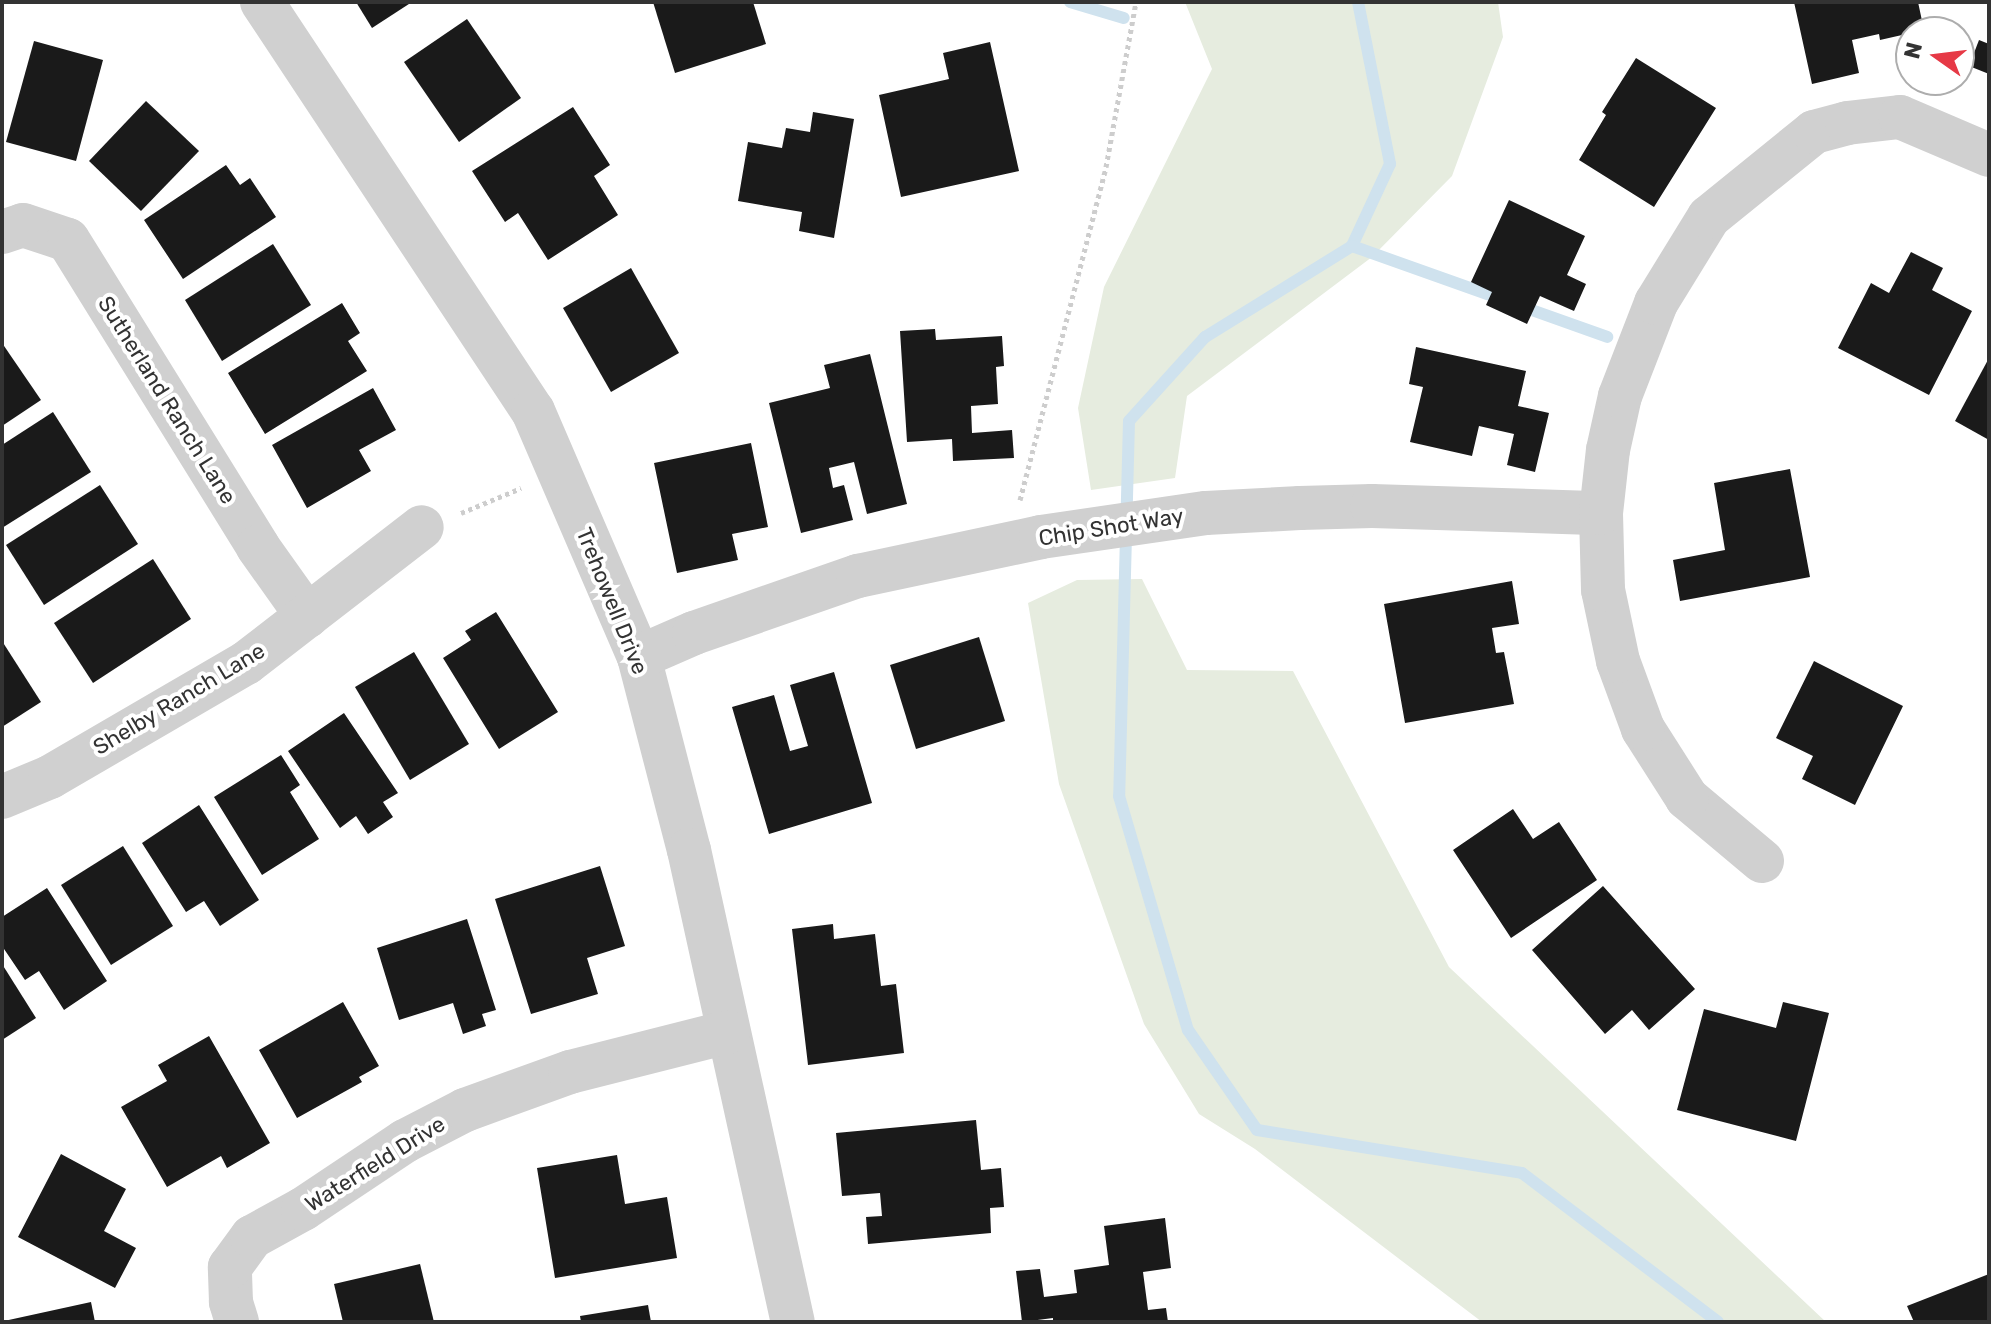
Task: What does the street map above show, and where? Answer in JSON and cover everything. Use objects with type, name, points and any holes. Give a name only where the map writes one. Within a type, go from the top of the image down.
[{"type":"street","name":"Trehowell Drive","points":[[262,2],[533,411],[639,657],[689,850],[793,1322]]},
{"type":"street","points":[[1762,861],[1687,798],[1643,729],[1618,661],[1603,590],[1601,513],[1608,450],[1620,396],[1656,303],[1709,217],[1814,132],[1847,123],[1900,117],[1989,155]]},
{"type":"street","name":"Sutherland Ranch Lane","points":[[2,232],[23,225],[68,240],[258,547],[307,616]]},
{"type":"street","name":"Chip Shot Way","points":[[639,657],[694,633],[858,576],[1026,540],[1206,513],[1372,506],[1601,513]]},
{"type":"street","name":"Shelby Ranch Lane","points":[[2,797],[50,777],[246,663],[422,527]]},
{"type":"street","name":"Waterfield Drive","points":[[237,1322],[231,1302],[230,1267],[252,1237],[303,1209],[405,1141],[465,1110],[570,1072],[728,1032]]},
{"type":"path","points":[[1026,540],[1036,428],[1106,167],[1136,2]]},
{"type":"path","points":[[422,527],[560,473]]},
{"type":"shaded area","points":[[1185,2],[1498,2],[1503,37],[1452,176],[1372,257],[1187,396],[1175,478],[1091,490],[1078,408],[1104,287],[1212,69]]},
{"type":"shaded area","points":[[1142,579],[1187,670],[1293,671],[1449,967],[1826,1322],[1482,1322],[1255,1149],[1199,1114],[1144,1024],[1059,784],[1028,603],[1077,580]]},
{"type":"building","points":[[356,2],[412,2],[372,28]]},
{"type":"building","points":[[653,2],[753,2],[766,44],[675,73]]},
{"type":"building","points":[[1794,2],[1918,2],[1921,16],[1895,16],[1895,37],[1880,40],[1879,34],[1852,40],[1859,73],[1812,84]]},
{"type":"building","points":[[467,19],[521,98],[459,142],[404,62]]},
{"type":"building","points":[[1979,40],[1989,44],[1989,74],[1975,68],[1975,50]]},
{"type":"building","points":[[34,41],[103,60],[76,161],[6,142]]},
{"type":"building","points":[[990,42],[1019,171],[901,197],[879,95],[949,79],[943,53]]},
{"type":"building","points":[[1636,58],[1716,108],[1654,207],[1579,160],[1606,115],[1602,112]]},
{"type":"building","points":[[146,101],[199,151],[141,211],[89,161]]},
{"type":"building","points":[[573,107],[610,165],[594,176],[618,215],[548,260],[518,213],[505,222],[472,171]]},
{"type":"building","points":[[813,112],[854,119],[834,238],[799,231],[802,212],[738,201],[748,142],[782,148],[786,128],[810,132]]},
{"type":"building","points":[[226,165],[240,185],[250,178],[276,217],[183,279],[144,220]]},
{"type":"building","points":[[1509,200],[1585,236],[1567,275],[1586,284],[1574,311],[1540,296],[1527,324],[1486,305],[1492,292],[1471,282]]},
{"type":"building","points":[[273,244],[311,305],[222,361],[185,300]]},
{"type":"building","points":[[1911,252],[1943,268],[1932,290],[1972,311],[1929,395],[1838,348],[1871,283],[1889,293]]},
{"type":"building","points":[[631,268],[679,353],[611,392],[563,308]]},
{"type":"building","points":[[342,303],[360,333],[348,341],[367,371],[265,434],[228,373]]},
{"type":"building","points":[[935,329],[936,340],[1002,336],[1004,366],[996,367],[998,404],[971,406],[972,433],[1012,430],[1014,458],[953,461],[952,439],[907,442],[900,331]]},
{"type":"building","points":[[2,343],[41,400],[2,426]]},
{"type":"building","points":[[1416,347],[1526,371],[1518,406],[1549,413],[1535,472],[1507,465],[1514,434],[1479,426],[1472,456],[1410,442],[1423,387],[1409,384]]},
{"type":"building","points":[[870,354],[907,504],[867,514],[854,462],[829,468],[833,488],[844,485],[853,520],[801,533],[769,403],[830,388],[824,365]]},
{"type":"building","points":[[1989,358],[1989,440],[1955,421]]},
{"type":"building","points":[[373,388],[396,430],[359,450],[371,471],[307,508],[272,445]]},
{"type":"building","points":[[53,412],[91,472],[2,528],[2,445]]},
{"type":"building","points":[[751,443],[768,527],[732,534],[738,560],[677,573],[654,463]]},
{"type":"building","points":[[1790,469],[1810,577],[1680,601],[1673,560],[1725,550],[1714,483]]},
{"type":"building","points":[[100,485],[138,544],[44,605],[6,545]]},
{"type":"building","points":[[153,559],[191,619],[93,683],[54,623]]},
{"type":"building","points":[[1512,581],[1519,624],[1492,628],[1496,653],[1504,652],[1514,704],[1405,723],[1384,604]]},
{"type":"building","points":[[496,612],[558,712],[499,749],[443,658],[471,640],[465,631]]},
{"type":"building","points":[[979,637],[1005,721],[916,749],[890,665]]},
{"type":"building","points":[[2,641],[41,702],[2,727]]},
{"type":"building","points":[[414,652],[469,744],[410,780],[355,687]]},
{"type":"building","points":[[1814,661],[1903,706],[1855,805],[1802,779],[1813,756],[1776,738]]},
{"type":"building","points":[[834,672],[872,803],[769,834],[732,707],[774,695],[790,751],[808,746],[790,685]]},
{"type":"building","points":[[344,713],[398,793],[383,802],[393,817],[368,834],[356,816],[340,828],[288,751]]},
{"type":"building","points":[[281,755],[300,785],[290,792],[319,839],[262,875],[214,797]]},
{"type":"building","points":[[199,805],[259,900],[220,926],[204,901],[186,912],[142,843]]},
{"type":"building","points":[[1513,809],[1533,839],[1559,822],[1597,880],[1511,938],[1453,850]]},
{"type":"building","points":[[123,846],[173,926],[111,965],[61,885]]},
{"type":"building","points":[[600,866],[625,946],[587,958],[598,994],[531,1014],[495,899]]},
{"type":"building","points":[[1603,886],[1695,989],[1649,1030],[1632,1010],[1605,1034],[1532,950]]},
{"type":"building","points":[[47,888],[107,981],[64,1010],[39,971],[25,980],[2,946],[2,917]]},
{"type":"building","points":[[467,919],[496,1010],[482,1014],[486,1026],[463,1034],[453,1003],[399,1020],[377,948]]},
{"type":"building","points":[[833,924],[834,939],[875,934],[881,986],[896,984],[904,1053],[808,1065],[792,929]]},
{"type":"building","points":[[2,964],[36,1018],[2,1040]]},
{"type":"building","points":[[343,1002],[379,1066],[359,1077],[362,1082],[297,1118],[259,1050]]},
{"type":"building","points":[[1783,1002],[1829,1013],[1796,1141],[1677,1110],[1704,1009],[1776,1028]]},
{"type":"building","points":[[209,1036],[270,1143],[227,1168],[221,1156],[167,1187],[121,1107],[167,1081],[158,1065]]},
{"type":"building","points":[[976,1120],[981,1170],[1001,1168],[1004,1207],[990,1208],[991,1233],[868,1244],[866,1217],[882,1216],[880,1193],[842,1196],[836,1133]]},
{"type":"building","points":[[61,1154],[126,1189],[104,1231],[136,1248],[115,1288],[18,1237]]},
{"type":"building","points":[[617,1155],[625,1204],[667,1197],[677,1258],[555,1278],[537,1168]]},
{"type":"building","points":[[1165,1218],[1171,1268],[1143,1272],[1148,1310],[1166,1308],[1168,1322],[1053,1322],[1053,1318],[1022,1322],[1016,1271],[1040,1269],[1044,1297],[1077,1293],[1074,1270],[1109,1265],[1104,1226]]},
{"type":"building","points":[[420,1264],[434,1322],[343,1322],[334,1284]]},
{"type":"building","points":[[1989,1274],[1989,1322],[1914,1322],[1907,1306]]},
{"type":"building","points":[[91,1302],[95,1322],[4,1321]]},
{"type":"building","points":[[648,1305],[651,1322],[581,1322],[580,1316]]},
{"type":"waterway","points":[[1070,2],[1124,18]]},
{"type":"waterway","points":[[1358,2],[1390,164],[1352,246],[1205,337],[1129,421],[1119,796],[1188,1030],[1257,1130],[1522,1173],[1718,1322]]},
{"type":"waterway","points":[[1352,246],[1607,337]]}]
